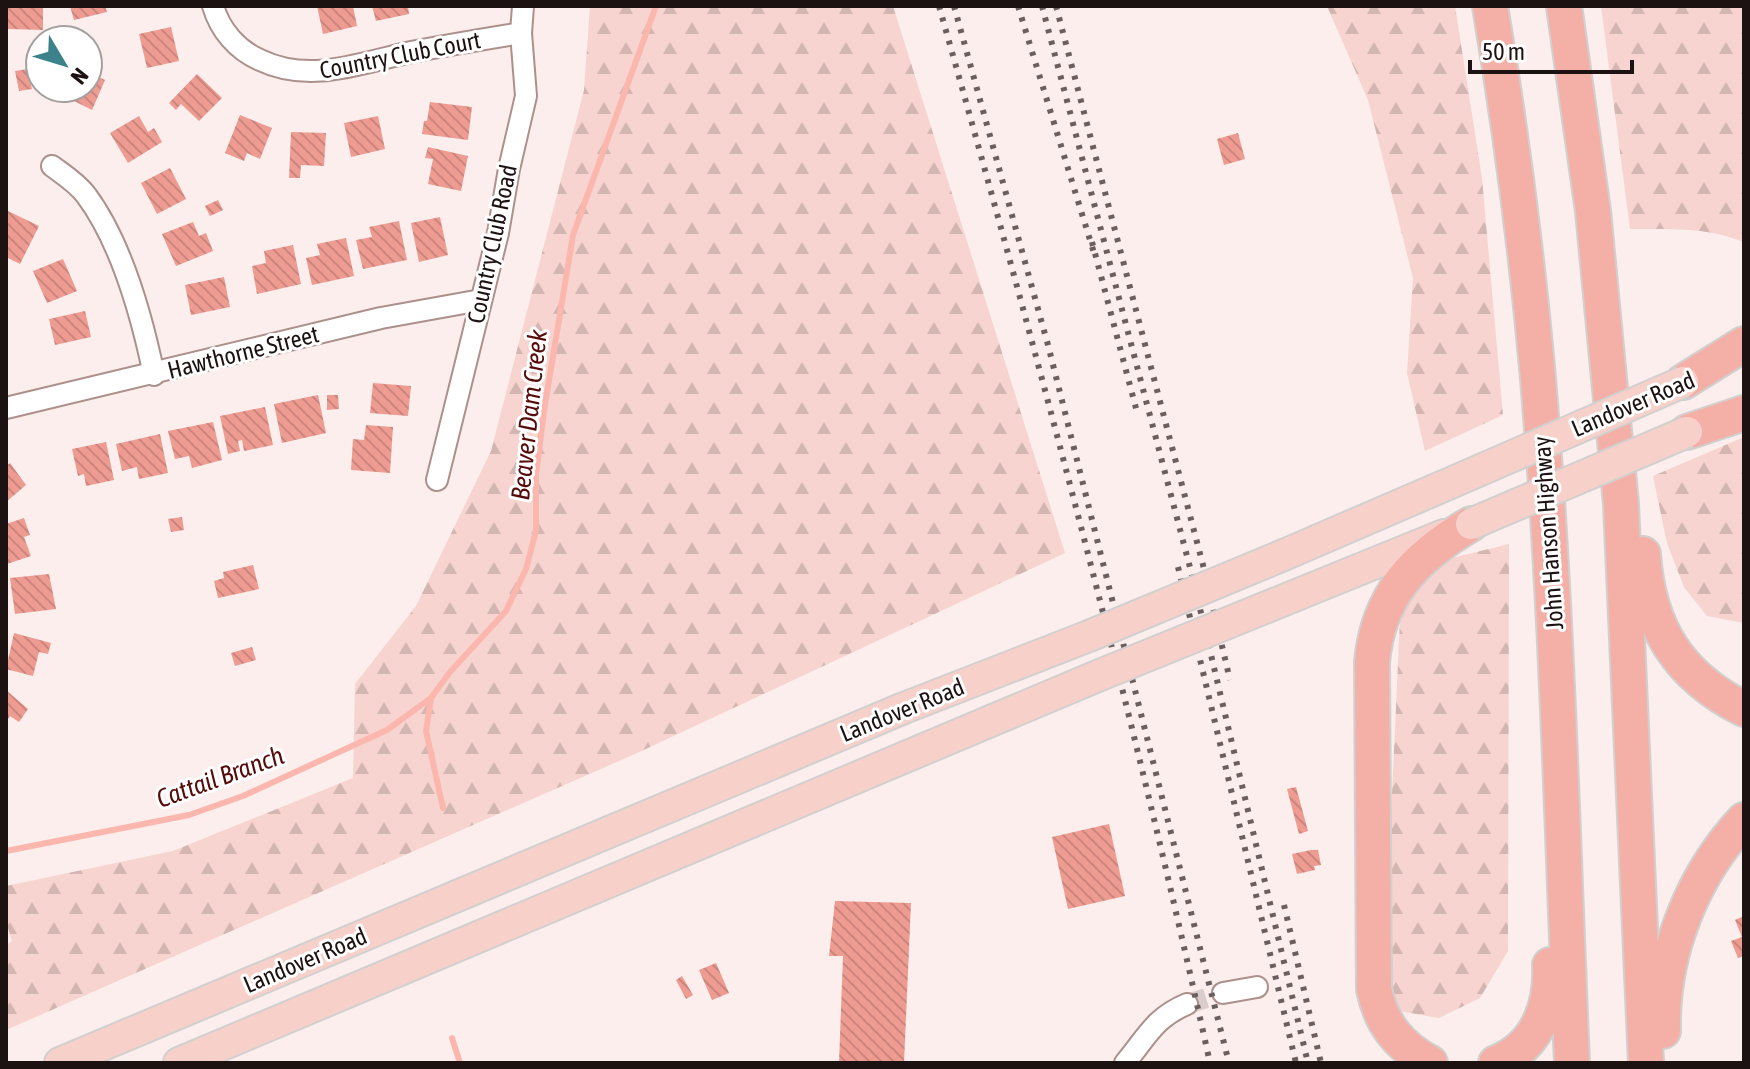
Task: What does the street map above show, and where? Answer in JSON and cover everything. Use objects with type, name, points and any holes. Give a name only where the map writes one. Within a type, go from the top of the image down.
[{"type":"highway","name":"John Hanson Highway","points":[[1490,6],[1530,297],[1552,598],[1572,1063]]},
{"type":"highway","points":[[1564,6],[1586,154],[1611,385],[1626,586],[1646,1063]]},
{"type":"highway","points":[[1683,382],[1744,344]]},
{"type":"highway","points":[[1611,385],[1638,490],[1644,564],[1654,615],[1664,637],[1690,672],[1707,688],[1744,709]]},
{"type":"highway","points":[[1687,432],[1744,413]]},
{"type":"highway","points":[[1430,1063],[1392,1034],[1383,1020],[1374,989],[1372,662],[1379,620],[1393,593],[1427,554],[1471,524]]},
{"type":"highway","points":[[1496,1063],[1516,1052],[1529,1040],[1543,1018],[1550,993],[1541,731],[1552,598]]},
{"type":"highway","points":[[1664,1063],[1664,995],[1681,924],[1704,874],[1718,851],[1744,820]]},
{"type":"main road","name":"Landover Road","points":[[60,1063],[904,708],[1286,554],[1744,357]]},
{"type":"main road","name":"Landover Road","points":[[179,1063],[1100,675],[1471,524],[1687,432],[1744,403]]},
{"type":"street","name":"Country Club Court","points":[[213,6],[216,18],[235,44],[248,55],[293,72],[349,67],[521,33]]},
{"type":"street","name":"Country Club Road","points":[[437,480],[526,96],[521,33],[523,6]]},
{"type":"street","points":[[52,166],[84,192],[101,218],[142,322],[154,375]]},
{"type":"street","name":"Hawthorne Street","points":[[6,408],[154,375],[381,318],[481,300]]},
{"type":"street","points":[[1223,993],[1257,987]]},
{"type":"street","points":[[1125,1063],[1150,1029],[1169,1013],[1187,1004]]},
{"type":"green space","points":[[590,6],[893,6],[1065,553],[635,754],[6,1030],[6,945],[12,941],[6,922],[6,886],[173,851],[353,778],[355,684],[416,606],[491,451],[584,90]]},
{"type":"green space","points":[[1327,6],[1455,6],[1482,178],[1503,415],[1425,451],[1407,373],[1413,278],[1368,100]]},
{"type":"green space","points":[[1601,6],[1744,8],[1744,242],[1702,231],[1630,229]]},
{"type":"green space","points":[[1744,437],[1744,623],[1707,616],[1684,587],[1667,543],[1653,476]]},
{"type":"green space","points":[[1509,544],[1508,951],[1480,998],[1439,1018],[1399,1011],[1390,981],[1391,816],[1401,598],[1448,559]]},
{"type":"building","points":[[8,6],[43,6],[43,24],[24,24],[24,29],[8,29]]},
{"type":"building","points":[[70,6],[105,6],[107,12],[74,20]]},
{"type":"building","points":[[317,6],[353,6],[357,26],[323,34]]},
{"type":"building","points":[[372,6],[408,6],[409,14],[376,21]]},
{"type":"building","points":[[171,27],[179,61],[147,68],[139,34]]},
{"type":"building","points":[[24,70],[24,90],[19,91],[15,71]]},
{"type":"building","points":[[197,74],[222,98],[199,121],[181,104],[176,110],[169,103]]},
{"type":"building","points":[[430,102],[472,107],[468,140],[422,134]]},
{"type":"building","points":[[80,104],[95,104],[92,110]]},
{"type":"building","points":[[240,115],[272,128],[260,159],[247,153],[244,161],[225,153]]},
{"type":"building","points":[[139,116],[148,132],[154,128],[162,142],[128,163],[110,133]]},
{"type":"building","points":[[378,116],[385,149],[351,157],[344,123]]},
{"type":"building","points":[[291,132],[326,133],[324,166],[301,165],[300,178],[289,178]]},
{"type":"building","points":[[1238,133],[1245,159],[1224,165],[1217,139]]},
{"type":"building","points":[[428,147],[468,156],[461,191],[428,184],[433,159],[425,158]]},
{"type":"building","points":[[170,168],[186,199],[157,214],[141,183]]},
{"type":"building","points":[[218,200],[223,210],[210,216],[205,206]]},
{"type":"building","points":[[8,211],[39,226],[20,264],[6,257]]},
{"type":"building","points":[[440,217],[448,255],[419,262],[411,223]]},
{"type":"building","points":[[399,221],[407,260],[363,269],[356,240],[372,237],[369,227]]},
{"type":"building","points":[[193,222],[199,236],[206,233],[213,251],[176,266],[162,234]]},
{"type":"building","points":[[346,238],[354,276],[312,285],[306,258],[320,255],[317,244]]},
{"type":"building","points":[[293,245],[301,284],[257,294],[252,266],[266,263],[264,251]]},
{"type":"building","points":[[63,259],[77,291],[47,303],[33,271]]},
{"type":"building","points":[[224,277],[230,307],[191,315],[185,285]]},
{"type":"building","points":[[85,311],[91,337],[55,345],[49,319]]},
{"type":"building","points":[[373,383],[411,386],[408,416],[370,413]]},
{"type":"building","points":[[318,395],[326,433],[282,443],[274,404]]},
{"type":"building","points":[[327,395],[338,395],[339,409],[327,410]]},
{"type":"building","points":[[265,407],[273,445],[244,451],[242,440],[238,441],[240,451],[228,454],[220,416]]},
{"type":"building","points":[[213,422],[222,460],[192,468],[189,456],[175,459],[168,431]]},
{"type":"building","points":[[366,425],[393,427],[390,473],[351,470],[353,439],[364,440]]},
{"type":"building","points":[[160,434],[168,473],[139,479],[137,467],[122,471],[116,444]]},
{"type":"building","points":[[106,442],[114,480],[86,486],[84,474],[78,476],[72,449]]},
{"type":"building","points":[[10,463],[26,485],[6,502],[6,466]]},
{"type":"building","points":[[182,517],[184,530],[171,532],[168,519]]},
{"type":"building","points":[[24,518],[30,535],[24,537],[31,556],[7,564],[6,524]]},
{"type":"building","points":[[253,565],[259,589],[218,598],[214,581],[224,578],[223,572]]},
{"type":"building","points":[[49,574],[56,609],[15,614],[10,578]]},
{"type":"building","points":[[14,633],[51,643],[48,654],[39,652],[33,676],[6,669]]},
{"type":"building","points":[[252,647],[256,660],[235,666],[231,653]]},
{"type":"building","points":[[6,690],[28,709],[19,722],[10,716],[6,722]]},
{"type":"building","points":[[1296,787],[1308,831],[1299,834],[1287,789]]},
{"type":"building","points":[[1109,824],[1125,896],[1068,909],[1052,837]]},
{"type":"building","points":[[1318,850],[1321,865],[1314,866],[1315,870],[1297,874],[1292,854]]},
{"type":"building","points":[[835,901],[911,903],[904,1063],[839,1063],[843,956],[829,956]]},
{"type":"building","points":[[1744,916],[1744,956],[1738,958],[1731,941],[1742,937],[1735,920]]},
{"type":"building","points":[[716,963],[729,993],[712,1000],[699,970]]},
{"type":"building","points":[[682,976],[693,995],[686,999],[676,980]]},
{"type":"waterway","name":"Beaver Dam Creek","points":[[443,808],[426,731],[431,698],[450,672],[506,611],[526,569],[536,531],[536,475],[573,235],[656,6]]},
{"type":"waterway","name":"Cattail Branch","points":[[6,851],[189,815],[243,796],[387,730],[431,698]]},
{"type":"waterway","name":"Beaver Dam Creek","points":[[452,1038],[460,1063]]},
{"type":"tunnel","points":[[1187,1004],[1223,993]]},
{"type":"railway","points":[[939,6],[1082,532],[1149,797],[1210,1063]]},
{"type":"railway","points":[[954,6],[1048,345],[1229,1063]]},
{"type":"railway","points":[[1018,6],[1094,253]]},
{"type":"railway","points":[[1042,6],[1192,575],[1308,1063]]},
{"type":"railway","points":[[1056,6],[1203,565],[1230,680]]},
{"type":"railway","points":[[1092,242],[1137,412]]},
{"type":"railway","points":[[1178,567],[1296,1063]]},
{"type":"railway","points":[[1284,905],[1321,1063]]}]
